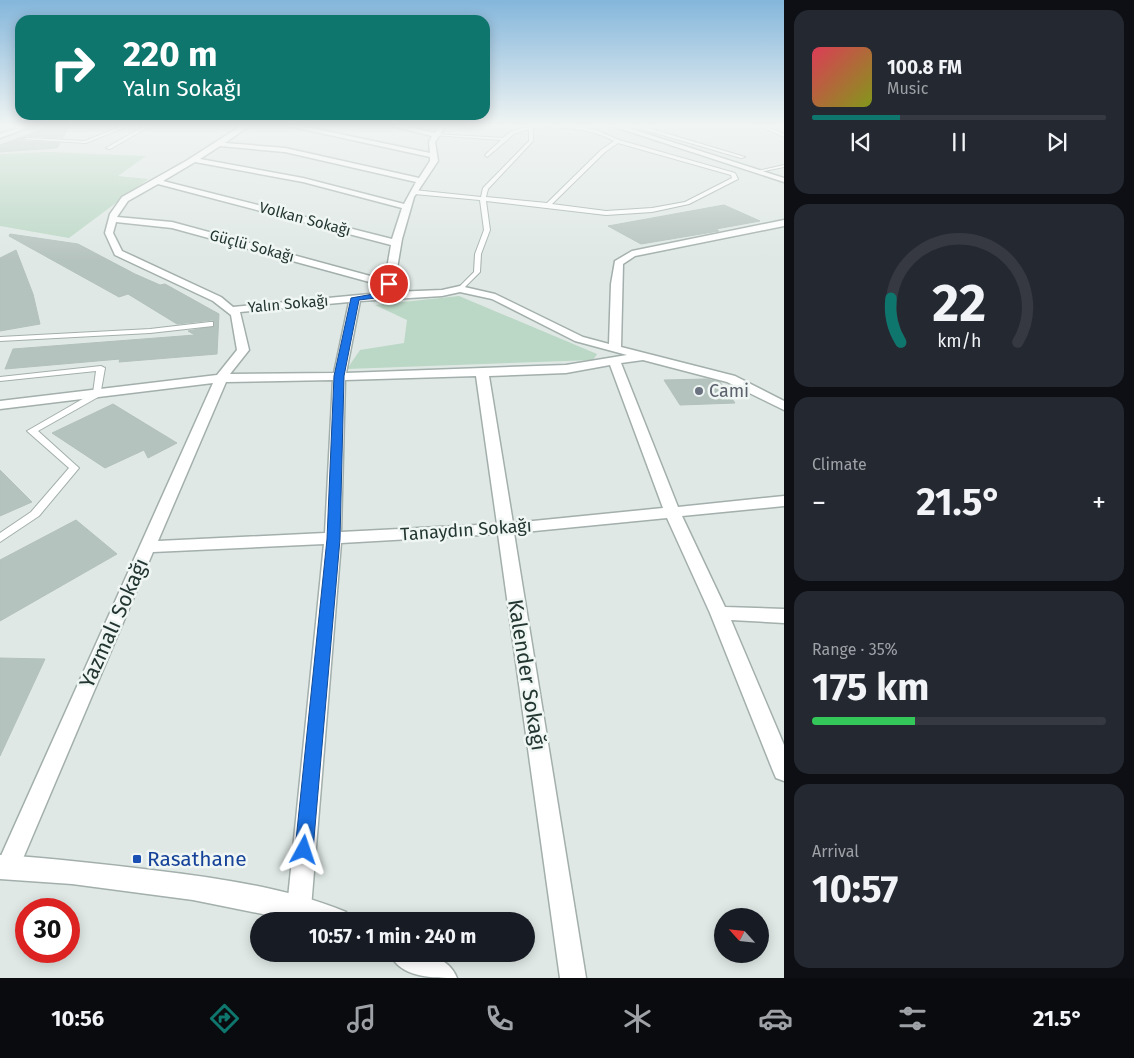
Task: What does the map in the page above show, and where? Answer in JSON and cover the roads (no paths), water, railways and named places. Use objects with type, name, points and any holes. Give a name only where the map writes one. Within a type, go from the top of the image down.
[{"type":"street","points":[[177,170],[125,199],[113,219],[109,233],[118,253],[217,299],[231,310]]},
{"type":"street","points":[[247,170],[303,180],[407,208]]},
{"type":"street","points":[[371,170],[421,181]]},
{"type":"street","points":[[381,295],[388,291],[396,243],[407,208],[414,192],[428,170]]},
{"type":"street","points":[[756,170],[784,180]]},
{"type":"street","name":"Volkan Sokağı","points":[[156,181],[396,243]]},
{"type":"street","name":"Güçlü Sokağı","points":[[113,219],[172,225],[389,284]]},
{"type":"street","points":[[784,223],[632,254],[618,263],[615,280],[617,317],[615,354],[672,511],[719,613],[784,771]]},
{"type":"street","points":[[460,289],[495,297],[615,354],[643,356],[731,379],[784,406]]},
{"type":"street","name":"Yalın Sokağı","points":[[231,310],[381,295],[442,293],[460,289]]},
{"type":"street","points":[[299,908],[333,539],[339,376],[355,298]]},
{"type":"street","name":"Yazmalı Sokağı","points":[[4,867],[148,547],[221,378],[243,350],[236,314],[231,310]]},
{"type":"street","points":[[0,405],[221,378],[566,369],[615,354]]},
{"type":"street","name":"Kalender Sokağı","points":[[482,372],[573,978]]},
{"type":"street","name":"Tanaydın Sokağı","points":[[148,547],[333,539],[505,528],[784,501]]},
{"type":"street","points":[[719,613],[784,616]]},
{"type":"street","points":[[4,867],[72,872],[222,891],[311,912]]},
{"type":"street","points":[[417,962],[444,978]]},
{"type":"lane","points":[[460,289],[477,272],[478,254],[487,230],[483,200],[485,189],[504,170]]},
{"type":"lane","points":[[548,205],[584,170]]},
{"type":"lane","points":[[414,192],[548,205],[606,213],[652,210],[687,203],[735,179],[733,174],[718,170]]},
{"type":"lane","points":[[760,171],[771,170]]},
{"type":"lane","points":[[0,339],[150,331],[210,324]]},
{"type":"lane","points":[[0,379],[102,368],[97,394],[32,431],[74,468],[34,514],[0,538]]},
{"type":"place","name":"Cami","points":[[699,391]]},
{"type":"place","name":"Rasathane","points":[[137,859]]}]
